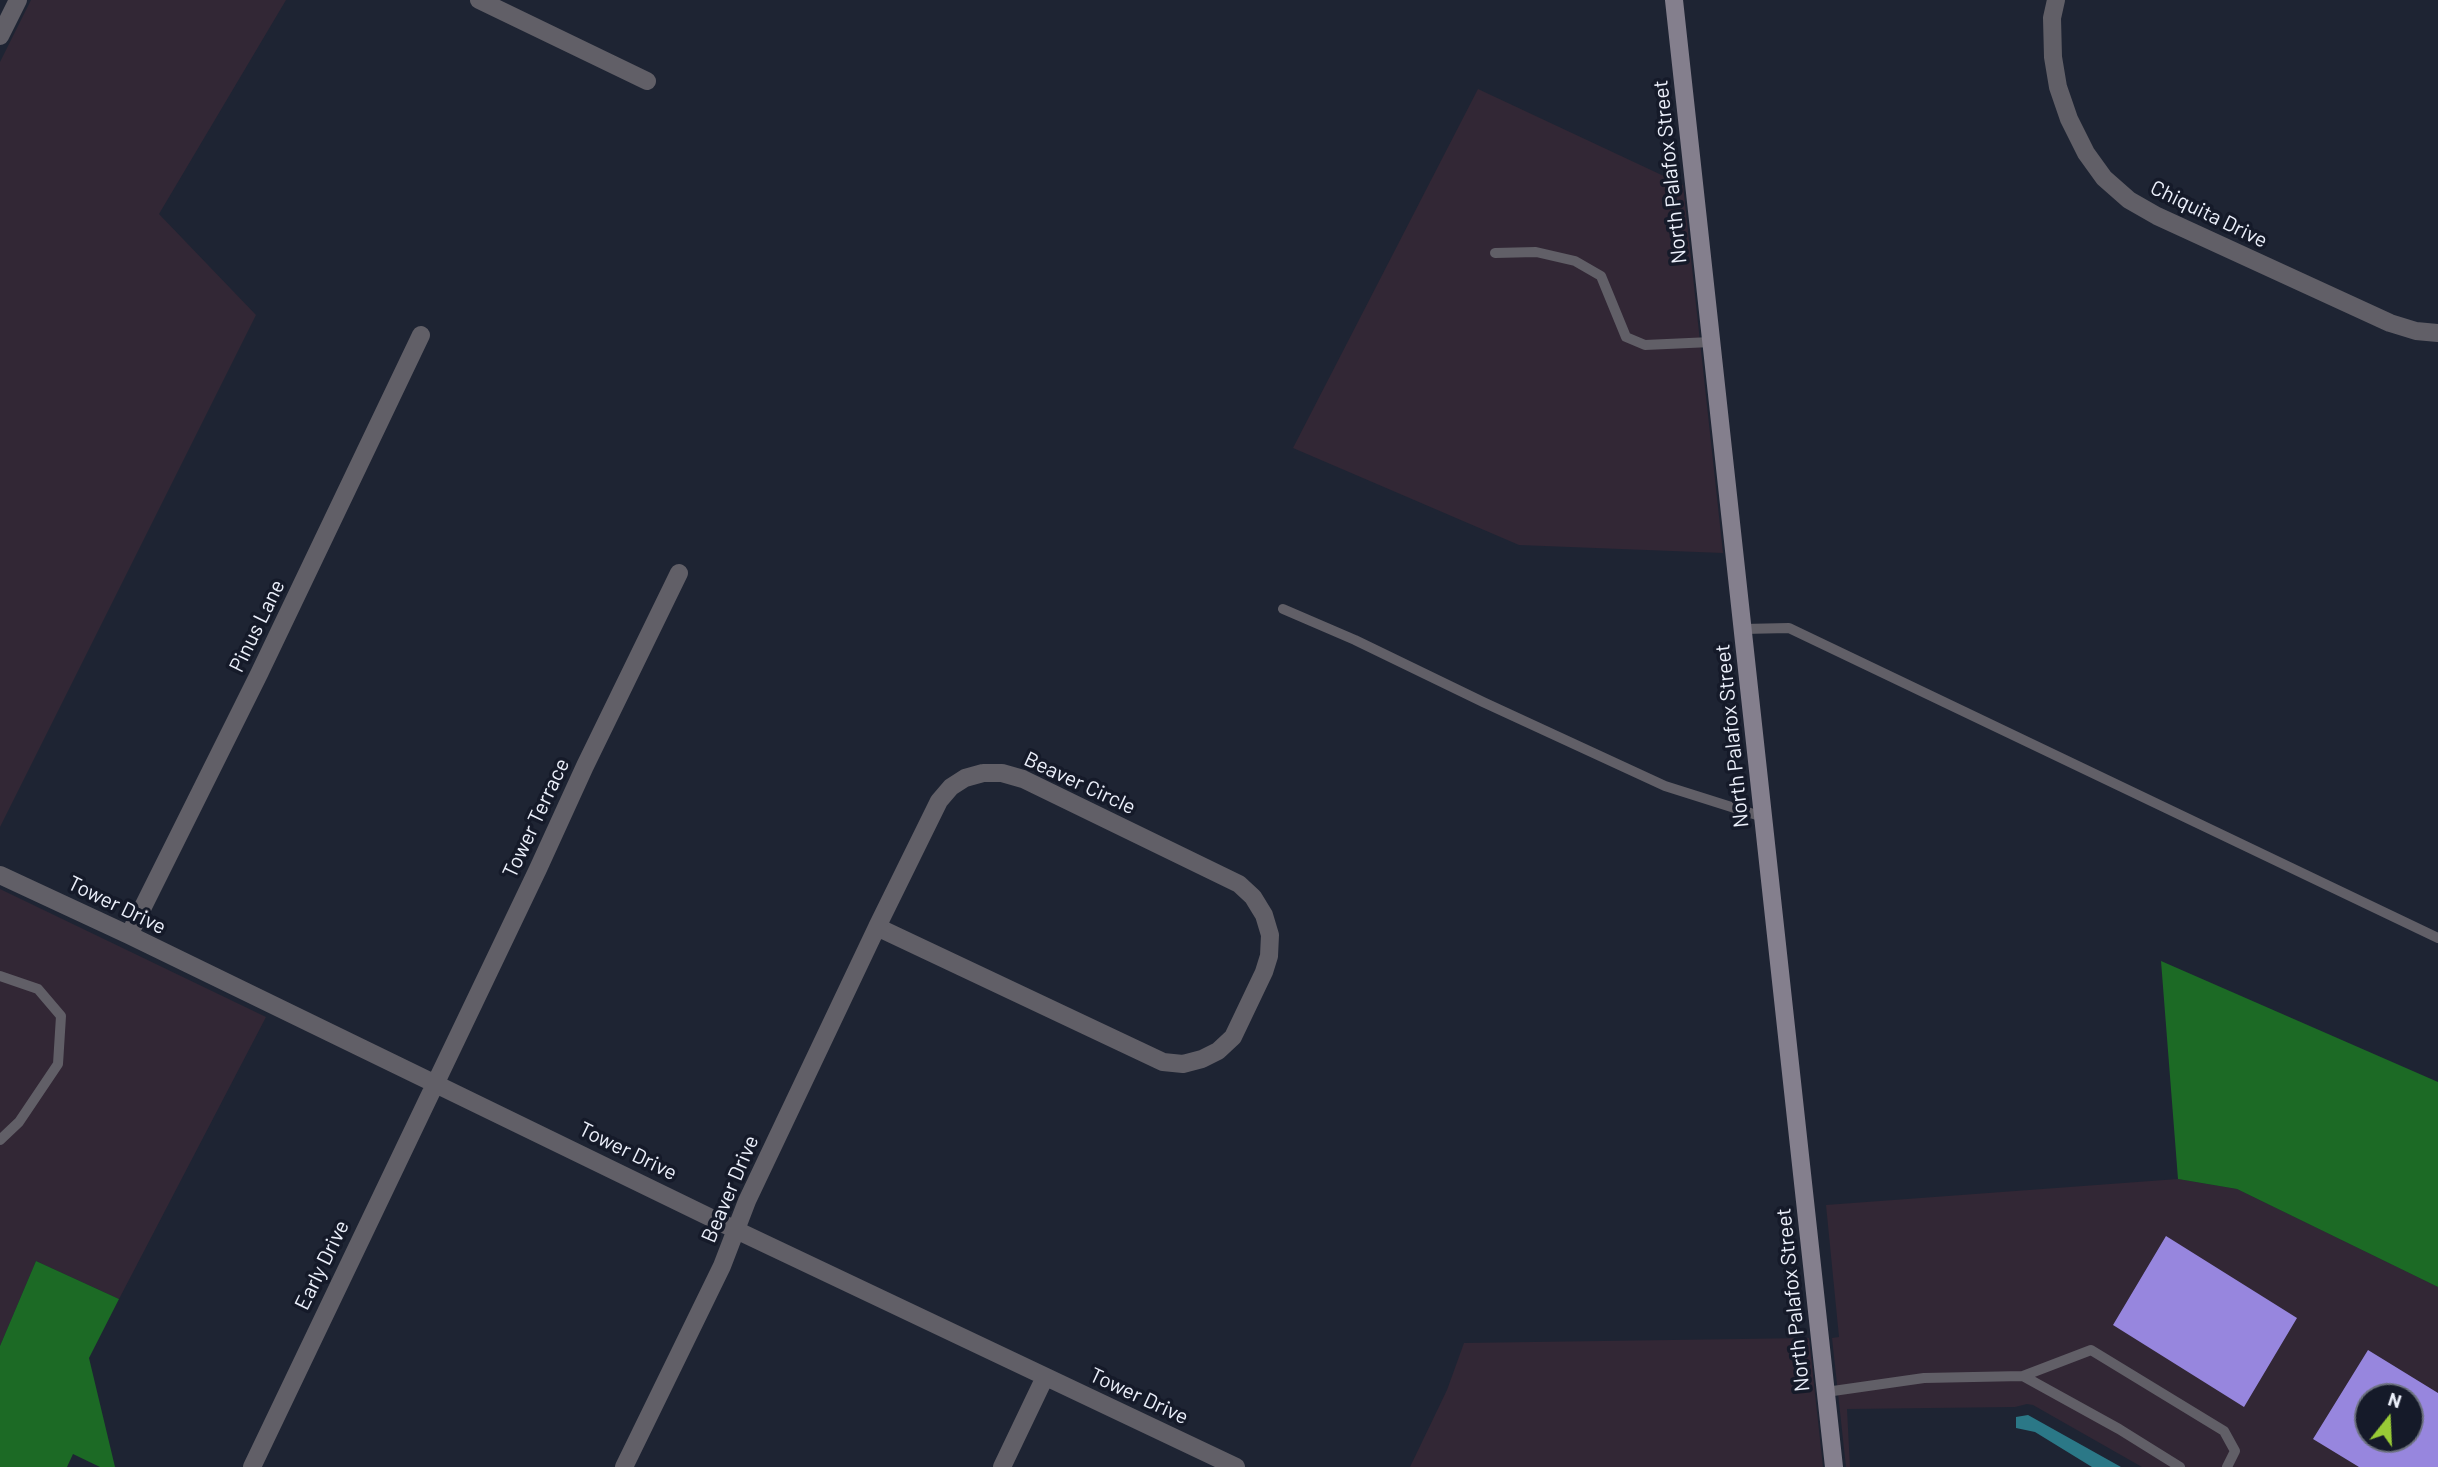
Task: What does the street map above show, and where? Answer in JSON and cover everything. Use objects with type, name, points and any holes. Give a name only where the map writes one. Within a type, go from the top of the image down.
[{"type":"main road","name":"North Palafox Street","points":[[1674,0],[1834,1467]]},
{"type":"street","points":[[0,36],[18,0]]},
{"type":"street","points":[[479,0],[647,81]]},
{"type":"street","name":"Chiquita Drive","points":[[2056,0],[2053,57],[2058,87],[2069,119],[2086,153],[2104,178],[2129,200],[2157,216],[2390,323],[2416,331],[2438,333]]},
{"type":"street","name":"Pinus Lane","points":[[129,935],[319,550],[421,335]]},
{"type":"street","name":"Tower Terrace","points":[[435,1082],[679,573]]},
{"type":"street","name":"Beaver Circle","points":[[984,773],[1002,773],[1023,779],[1239,884],[1253,897],[1264,915],[1270,935],[1269,957],[1233,1037],[1210,1055],[1183,1064],[1163,1062],[877,928],[939,801],[951,787],[965,778],[984,773]]},
{"type":"street","name":"Tower Drive","points":[[0,875],[435,1082],[736,1230],[1236,1467]]},
{"type":"street","name":"Beaver Drive","points":[[624,1467],[722,1266],[747,1201],[877,928]]},
{"type":"street","name":"Early Drive","points":[[252,1467],[435,1082]]},
{"type":"street","points":[[1002,1467],[1045,1377]]},
{"type":"lane","points":[[1495,253],[1536,252],[1575,261],[1601,276],[1626,337],[1645,345],[1711,342]]},
{"type":"lane","points":[[1283,609],[1355,640],[1665,786],[1763,817]]},
{"type":"lane","points":[[1743,629],[1789,628],[2438,938]]},
{"type":"lane","points":[[0,976],[38,989],[61,1016],[58,1064],[19,1122],[0,1140]]},
{"type":"lane","points":[[1826,1392],[1924,1378],[2024,1376],[2091,1350],[2224,1431],[2235,1451],[2227,1467]]},
{"type":"lane","points":[[2024,1376],[2180,1467]]},
{"type":"shaded area","points":[[31,0],[286,0],[159,214],[256,315],[0,827],[0,62]]},
{"type":"shaded area","points":[[1478,89],[1683,185],[1723,553],[1519,545],[1293,448]]},
{"type":"shaded area","points":[[0,889],[266,1017],[119,1299],[36,1261],[0,1346]]},
{"type":"shaded area","points":[[2178,1179],[2237,1189],[2438,1287],[2438,1467],[2142,1467],[2027,1404],[2015,1407],[1847,1409],[1850,1467],[1846,1467],[1832,1338],[1839,1337],[1826,1205]]},
{"type":"shaded area","points":[[1809,1338],[1823,1467],[1410,1467],[1447,1390],[1464,1343]]},
{"type":"green space","points":[[2161,961],[2438,1082],[2438,1287],[2237,1189],[2178,1179]]},
{"type":"green space","points":[[36,1261],[119,1299],[89,1358],[115,1467],[100,1467],[73,1454],[67,1467],[0,1467],[0,1346]]},
{"type":"water","points":[[2028,1415],[2121,1467],[2092,1467],[2035,1432],[2016,1428],[2016,1417]]},
{"type":"building","points":[[2166,1236],[2297,1318],[2244,1407],[2113,1325]]},
{"type":"building","points":[[2368,1350],[2422,1383],[2354,1383],[2354,1453],[2424,1453],[2424,1384],[2438,1393],[2438,1467],[2359,1467],[2313,1439]]}]
